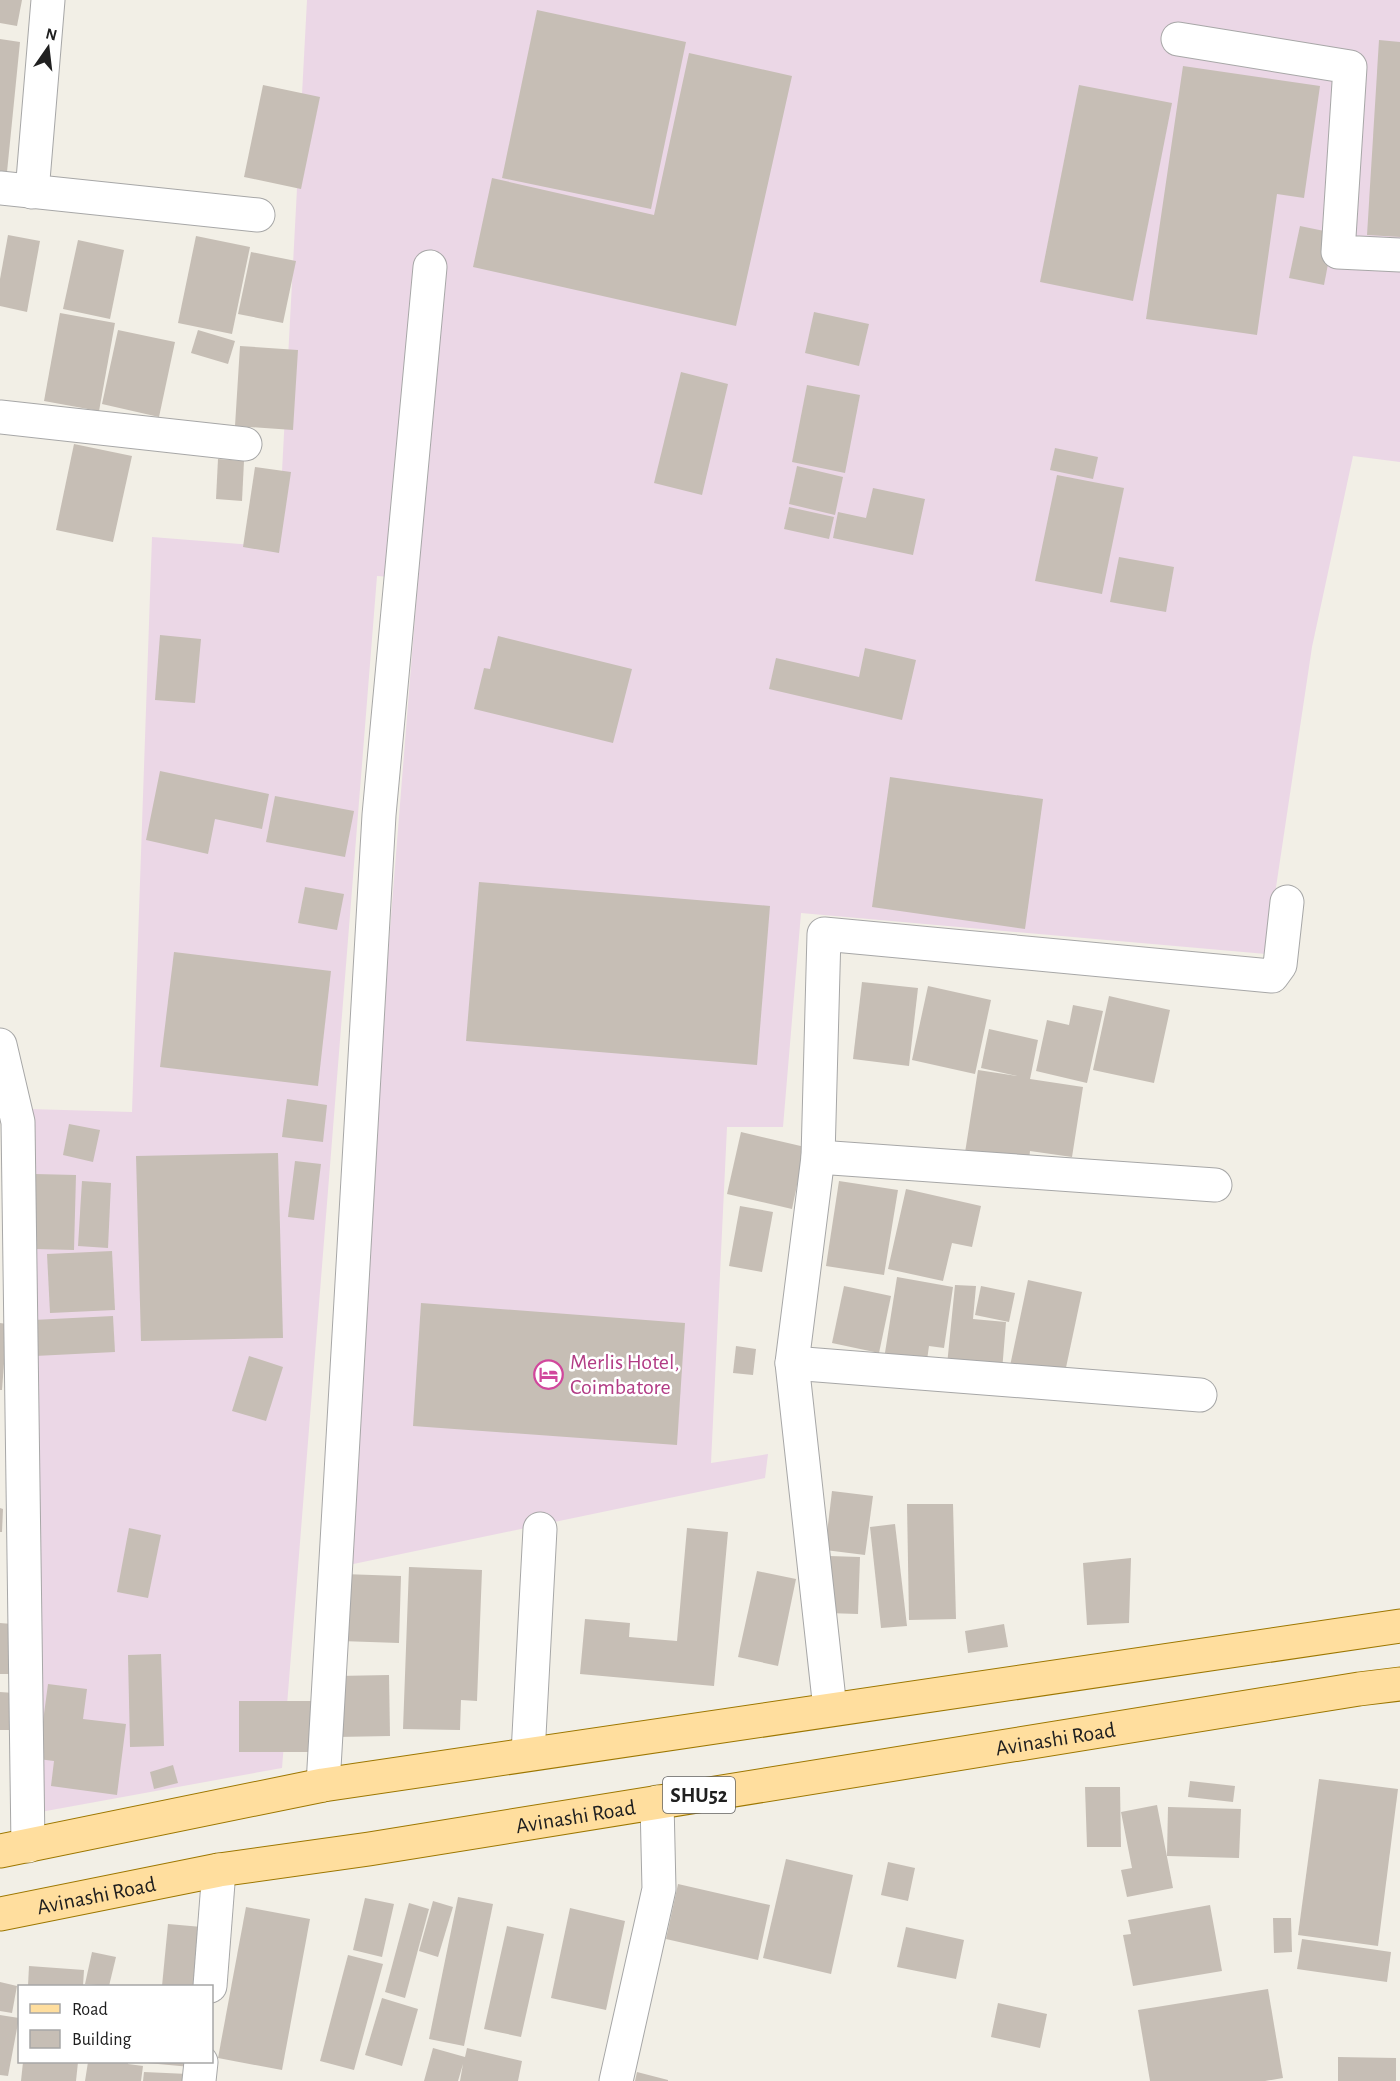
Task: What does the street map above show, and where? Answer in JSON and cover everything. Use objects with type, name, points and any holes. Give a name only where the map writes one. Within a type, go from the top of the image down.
[{"type":"main road","points":[[14,1848],[323,1785],[830,1708],[1400,1626]]},
{"type":"main road","name":"Avinashi Road","points":[[0,1914],[219,1870],[1400,1684]]},
{"type":"street","points":[[32,192],[48,0]]},
{"type":"street","points":[[1178,39],[1350,68],[1338,252],[1400,255]]},
{"type":"street","points":[[0,188],[258,215]]},
{"type":"street","points":[[323,1785],[379,815],[430,267]]},
{"type":"street","points":[[0,417],[245,444]]},
{"type":"street","points":[[830,1708],[792,1364],[818,1158],[824,934],[1272,976],[1280,965],[1287,902]]},
{"type":"street","points":[[0,1045],[9,1122],[14,1848]]},
{"type":"street","points":[[818,1158],[1215,1185]]},
{"type":"street","points":[[792,1364],[1200,1395]]},
{"type":"street","points":[[528,1754],[540,1529]]},
{"type":"street","points":[[616,2081],[659,1889],[657,1802]]},
{"type":"street","points":[[210,1985],[219,1870]]},
{"type":"street","points":[[199,2081],[201,2063]]},
{"type":"shaded area","points":[[307,0],[1400,0],[1400,462],[1353,456],[1312,647],[1266,954],[801,913],[783,1127],[727,1127],[711,1463],[768,1454],[765,1478],[339,1567],[418,579],[377,576],[282,1768],[35,1813],[29,1109],[132,1112],[152,537],[278,547]]},
{"type":"building","points":[[0,0],[22,0],[17,26],[0,23]]},
{"type":"building","points":[[537,10],[686,42],[651,209],[502,178]]},
{"type":"building","points":[[0,39],[20,42],[7,172],[0,171]]},
{"type":"building","points":[[1379,40],[1400,42],[1400,237],[1367,235]]},
{"type":"building","points":[[689,53],[792,76],[736,326],[473,267],[492,178],[654,215]]},
{"type":"building","points":[[1183,66],[1320,86],[1304,198],[1277,194],[1257,335],[1146,319]]},
{"type":"building","points":[[263,85],[320,97],[301,189],[244,177]]},
{"type":"building","points":[[1079,85],[1172,103],[1133,301],[1040,282]]},
{"type":"building","points":[[1300,226],[1334,233],[1324,285],[1289,278]]},
{"type":"building","points":[[8,235],[40,241],[27,312],[0,306],[0,279]]},
{"type":"building","points":[[196,236],[250,247],[232,334],[178,323]]},
{"type":"building","points":[[78,240],[124,250],[110,319],[63,309]]},
{"type":"building","points":[[251,252],[296,261],[283,323],[238,314]]},
{"type":"building","points":[[814,312],[869,324],[859,366],[805,353]]},
{"type":"building","points":[[60,313],[115,323],[99,411],[44,401]]},
{"type":"building","points":[[118,330],[175,342],[159,417],[102,404]]},
{"type":"building","points":[[198,330],[235,341],[228,364],[191,353]]},
{"type":"building","points":[[240,346],[298,350],[293,430],[235,426]]},
{"type":"building","points":[[681,372],[728,384],[702,495],[654,483]]},
{"type":"building","points":[[807,385],[860,395],[845,473],[792,462]]},
{"type":"building","points":[[74,444],[132,456],[113,542],[56,530]]},
{"type":"building","points":[[1055,448],[1098,457],[1093,479],[1050,470]]},
{"type":"building","points":[[218,459],[244,461],[242,501],[216,499]]},
{"type":"building","points":[[797,466],[843,477],[835,515],[789,504]]},
{"type":"building","points":[[255,467],[291,472],[279,553],[243,547]]},
{"type":"building","points":[[1057,475],[1124,488],[1102,594],[1035,581]]},
{"type":"building","points":[[873,488],[925,499],[913,555],[833,538],[838,512],[866,518]]},
{"type":"building","points":[[789,507],[834,517],[829,539],[784,529]]},
{"type":"building","points":[[1119,557],[1174,567],[1166,612],[1110,602]]},
{"type":"building","points":[[160,635],[201,639],[195,703],[155,700]]},
{"type":"building","points":[[498,636],[632,669],[613,743],[474,709],[484,668],[490,669]]},
{"type":"building","points":[[865,648],[916,660],[902,720],[769,689],[776,658],[859,677]]},
{"type":"building","points":[[160,771],[269,794],[262,829],[215,819],[208,854],[146,840]]},
{"type":"building","points":[[890,777],[1043,799],[1025,929],[872,907]]},
{"type":"building","points":[[275,796],[354,811],[345,857],[266,842]]},
{"type":"building","points":[[479,882],[770,906],[757,1065],[466,1041]]},
{"type":"building","points":[[305,887],[344,894],[337,930],[298,923]]},
{"type":"building","points":[[174,952],[331,971],[318,1086],[160,1067]]},
{"type":"building","points":[[862,982],[918,988],[909,1066],[853,1059]]},
{"type":"building","points":[[928,986],[991,1000],[975,1074],[912,1060]]},
{"type":"building","points":[[1109,996],[1170,1010],[1154,1083],[1093,1070]]},
{"type":"building","points":[[1073,1005],[1103,1011],[1087,1083],[1036,1071],[1047,1020],[1069,1025]]},
{"type":"building","points":[[989,1029],[1038,1040],[1030,1079],[1083,1087],[1072,1157],[1030,1151],[1028,1168],[964,1159],[978,1070],[1017,1076],[981,1068]]},
{"type":"building","points":[[287,1099],[327,1105],[323,1142],[282,1137]]},
{"type":"building","points":[[69,1124],[100,1130],[93,1162],[63,1155]]},
{"type":"building","points":[[741,1132],[805,1147],[792,1209],[727,1194]]},
{"type":"building","points":[[278,1153],[283,1338],[141,1341],[136,1156]]},
{"type":"building","points":[[295,1161],[321,1164],[314,1220],[288,1217]]},
{"type":"building","points":[[35,1174],[76,1175],[74,1250],[34,1249]]},
{"type":"building","points":[[82,1181],[111,1183],[108,1248],[78,1246]]},
{"type":"building","points":[[839,1181],[898,1190],[884,1275],[826,1266]]},
{"type":"building","points":[[906,1189],[981,1206],[972,1247],[952,1243],[943,1281],[888,1269]]},
{"type":"building","points":[[740,1206],[773,1212],[762,1272],[729,1266]]},
{"type":"building","points":[[112,1251],[115,1310],[50,1313],[47,1254]]},
{"type":"building","points":[[897,1277],[953,1287],[944,1348],[929,1346],[926,1367],[884,1359]]},
{"type":"building","points":[[1028,1280],[1082,1292],[1064,1377],[1010,1366]]},
{"type":"building","points":[[955,1285],[976,1286],[973,1319],[1006,1322],[1002,1371],[947,1365]]},
{"type":"building","points":[[844,1286],[891,1296],[879,1353],[832,1343]]},
{"type":"building","points":[[981,1286],[1015,1293],[1009,1322],[975,1315]]},
{"type":"building","name":"Merlis Hotel, Coimbatore","points":[[421,1303],[685,1323],[677,1445],[413,1426]]},
{"type":"building","points":[[113,1316],[115,1352],[35,1356],[33,1320]]},
{"type":"building","points":[[0,1323],[7,1324],[2,1390],[0,1390]]},
{"type":"building","points":[[736,1346],[756,1349],[753,1375],[733,1373]]},
{"type":"building","points":[[249,1356],[283,1367],[266,1421],[232,1411]]},
{"type":"building","points":[[832,1491],[873,1496],[865,1555],[825,1550]]},
{"type":"building","points":[[907,1504],[953,1504],[956,1619],[909,1620]]},
{"type":"building","points":[[0,1508],[3,1509],[2,1532],[0,1532]]},
{"type":"building","points":[[895,1524],[907,1626],[881,1628],[870,1527]]},
{"type":"building","points":[[129,1528],[161,1535],[148,1598],[117,1592]]},
{"type":"building","points":[[687,1528],[728,1532],[714,1686],[580,1674],[585,1619],[630,1623],[629,1637],[677,1641]]},
{"type":"building","points":[[829,1556],[860,1557],[858,1614],[827,1613]]},
{"type":"building","points":[[1131,1558],[1129,1623],[1087,1625],[1083,1563]]},
{"type":"building","points":[[409,1567],[482,1570],[477,1701],[461,1700],[460,1730],[403,1729]]},
{"type":"building","points":[[757,1571],[796,1579],[778,1666],[738,1657]]},
{"type":"building","points":[[343,1574],[401,1576],[399,1643],[341,1641]]},
{"type":"building","points":[[0,1623],[12,1624],[9,1674],[0,1674]]},
{"type":"building","points":[[1004,1624],[1008,1647],[968,1653],[965,1631]]},
{"type":"building","points":[[161,1654],[164,1746],[130,1747],[128,1655]]},
{"type":"building","points":[[389,1675],[390,1736],[337,1737],[337,1676]]},
{"type":"building","points":[[48,1684],[87,1689],[83,1719],[126,1724],[117,1795],[51,1786],[54,1761],[38,1759]]},
{"type":"building","points":[[0,1692],[14,1693],[12,1730],[0,1730]]},
{"type":"building","points":[[239,1701],[313,1701],[313,1752],[239,1752]]},
{"type":"building","points":[[173,1765],[178,1783],[154,1789],[150,1772]]},
{"type":"building","points":[[1319,1779],[1398,1789],[1378,1946],[1298,1935]]},
{"type":"building","points":[[1190,1781],[1235,1786],[1233,1802],[1188,1797]]},
{"type":"building","points":[[1085,1787],[1120,1787],[1121,1847],[1087,1847]]},
{"type":"building","points":[[1157,1805],[1173,1888],[1127,1897],[1121,1870],[1132,1868],[1121,1812]]},
{"type":"building","points":[[1168,1807],[1241,1809],[1239,1858],[1167,1856]]},
{"type":"building","points":[[786,1859],[853,1875],[831,1974],[763,1958]]},
{"type":"building","points":[[888,1862],[915,1868],[908,1901],[881,1895]]},
{"type":"building","points":[[678,1884],[770,1905],[758,1960],[666,1939]]},
{"type":"building","points":[[458,1897],[493,1904],[464,2046],[429,2039]]},
{"type":"building","points":[[365,1898],[394,1904],[382,1957],[353,1950]]},
{"type":"building","points":[[433,1901],[453,1907],[438,1957],[419,1951]]},
{"type":"building","points":[[409,1903],[429,1909],[405,1998],[385,1992]]},
{"type":"building","points":[[1210,1905],[1222,1971],[1133,1986],[1123,1935],[1131,1934],[1128,1920]]},
{"type":"building","points":[[246,1907],[310,1919],[282,2070],[218,2058]]},
{"type":"building","points":[[570,1908],[625,1921],[606,2010],[551,1998]]},
{"type":"building","points":[[1273,1918],[1291,1918],[1292,1952],[1274,1953]]},
{"type":"building","points":[[168,1924],[202,1927],[196,1985],[162,1985]]},
{"type":"building","points":[[507,1926],[544,1934],[521,2037],[484,2029]]},
{"type":"building","points":[[906,1927],[964,1940],[956,1979],[897,1967]]},
{"type":"building","points":[[1302,1939],[1391,1952],[1387,1982],[1297,1969]]},
{"type":"building","points":[[92,1952],[116,1957],[109,1985],[85,1984]]},
{"type":"building","points":[[348,1955],[383,1964],[354,2070],[320,2061]]},
{"type":"building","points":[[29,1966],[84,1970],[83,1985],[28,1985]]},
{"type":"building","points":[[0,1982],[17,1986],[12,2013],[0,2011]]},
{"type":"building","points":[[1268,1989],[1283,2078],[1265,2081],[1150,2081],[1138,2010]]},
{"type":"building","points":[[382,1998],[418,2009],[402,2066],[365,2055]]},
{"type":"building","points":[[998,2003],[1047,2014],[1040,2048],[991,2037]]},
{"type":"building","points":[[0,2015],[18,2018],[18,2023],[8,2076],[0,2075]]},
{"type":"building","points":[[433,2048],[465,2057],[467,2048],[522,2061],[518,2081],[460,2081],[463,2064],[458,2081],[424,2081]]},
{"type":"building","points":[[1338,2057],[1396,2058],[1396,2081],[1338,2081]]},
{"type":"building","points":[[23,2063],[78,2063],[76,2081],[21,2081]]},
{"type":"building","points":[[88,2063],[128,2063],[143,2066],[141,2081],[85,2081]]},
{"type":"building","points":[[147,2063],[192,2063],[191,2067]]},
{"type":"building","points":[[144,2072],[188,2074],[188,2081],[143,2081]]},
{"type":"building","points":[[637,2072],[668,2080],[668,2081],[635,2081]]},
{"type":"place","name":"Merlis Hotel, Coimbatore","points":[[549,1374]]}]
